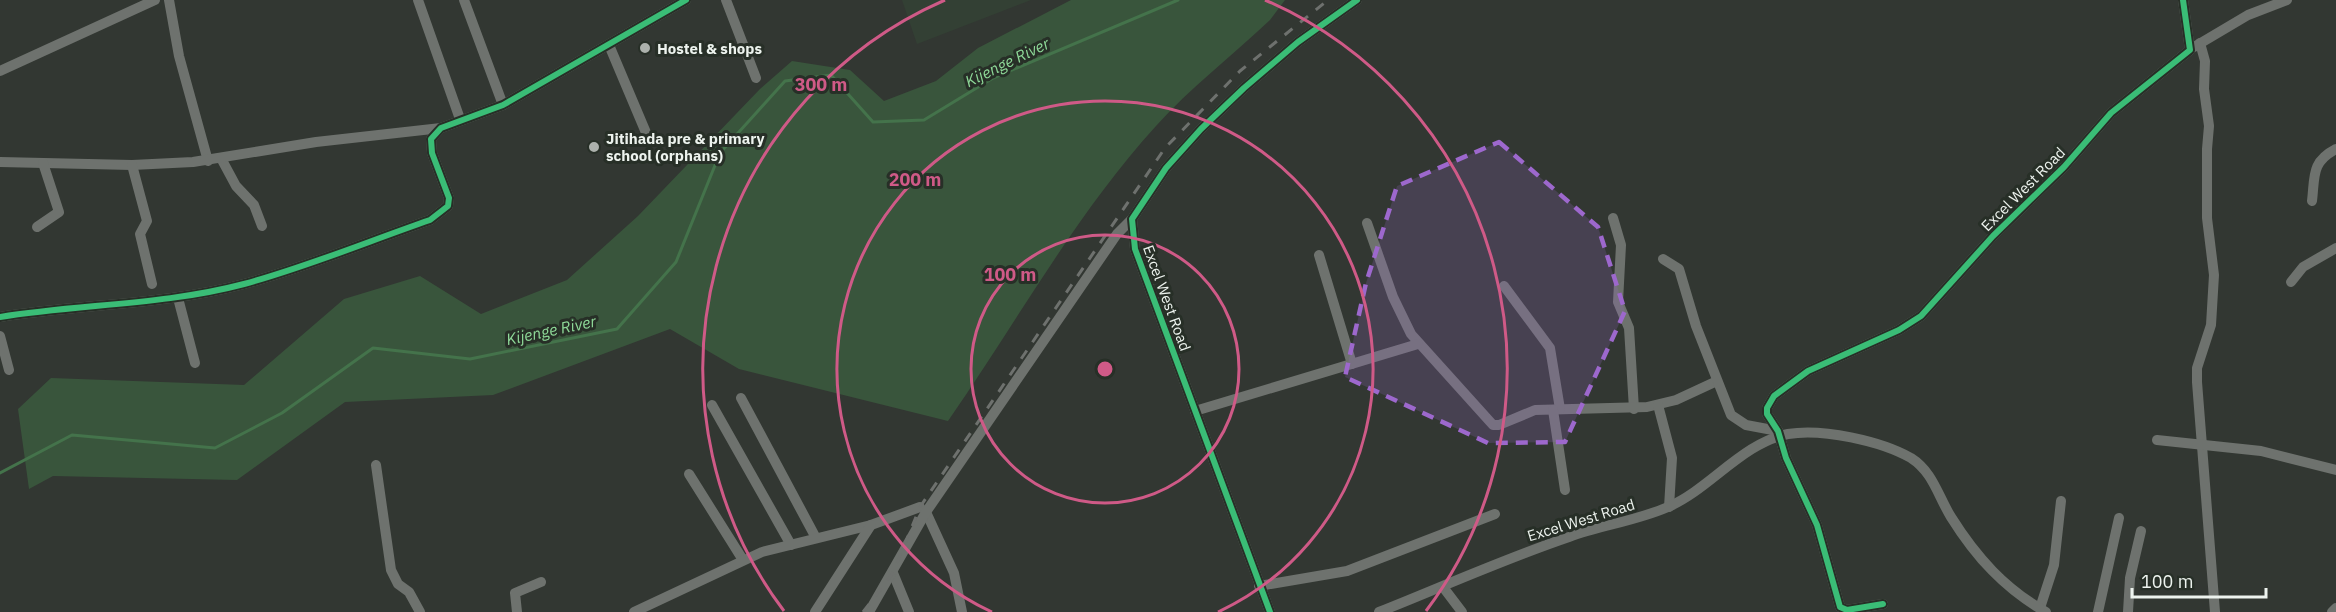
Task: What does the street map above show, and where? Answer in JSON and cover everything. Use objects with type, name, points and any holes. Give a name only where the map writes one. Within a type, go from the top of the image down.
[{"type":"street","points":[[0,71],[155,0]]},
{"type":"street","points":[[169,0],[179,56],[208,161]]},
{"type":"street","points":[[418,0],[460,119]]},
{"type":"street","points":[[464,0],[502,105]]},
{"type":"street","points":[[0,162],[132,165],[222,160],[316,142],[441,128],[502,105],[686,0]]},
{"type":"street","points":[[726,0],[756,78]]},
{"type":"street","points":[[869,612],[893,573],[923,509],[1117,234],[1132,219],[1166,168],[1201,129],[1298,42],[1357,0]]},
{"type":"street","points":[[2183,0],[2185,26],[2205,61],[2204,89],[2209,126],[2207,218],[2214,275],[2211,325],[2197,368],[2204,489],[2215,612]]},
{"type":"street","points":[[2195,46],[2248,15],[2287,0]]},
{"type":"street","points":[[609,45],[646,135]]},
{"type":"street","name":"Excel West Road","points":[[1779,434],[1766,411],[1774,396],[1815,367],[1899,330],[1921,316],[1993,236],[2064,167],[2110,113],[2195,46]]},
{"type":"street","points":[[0,317],[73,306],[178,298],[245,284],[430,219],[440,214],[448,206],[449,198],[432,153],[431,139],[441,128]]},
{"type":"street","points":[[2312,201],[2317,164],[2322,157],[2336,149]]},
{"type":"street","points":[[222,160],[236,186],[254,205],[262,226]]},
{"type":"street","points":[[37,227],[59,212],[43,163]]},
{"type":"street","points":[[132,165],[147,221],[140,234],[152,284]]},
{"type":"street","points":[[1613,218],[1621,242],[1618,302],[1629,328],[1634,409]]},
{"type":"street","name":"Excel West Road","points":[[1132,219],[1135,249],[1270,612]]},
{"type":"street","points":[[1367,223],[1395,301],[1418,344],[1493,424],[1499,424],[1529,411],[1634,409],[1658,405],[1717,381]]},
{"type":"street","points":[[2291,282],[2303,267],[2336,248]]},
{"type":"street","points":[[1319,255],[1352,364]]},
{"type":"street","points":[[1663,259],[1680,270],[1696,326],[1734,418],[1746,425],[1779,434],[1786,458],[1817,525],[1840,608],[1846,610],[1883,604]]},
{"type":"street","points":[[1504,286],[1550,348],[1565,490]]},
{"type":"street","points":[[178,298],[195,363]]},
{"type":"street","points":[[0,336],[9,370]]},
{"type":"street","points":[[1195,411],[1418,344]]},
{"type":"street","points":[[741,398],[816,538]]},
{"type":"street","points":[[712,405],[791,544]]},
{"type":"street","points":[[1658,405],[1672,464],[1669,507]]},
{"type":"street","name":"Excel West Road","points":[[1379,612],[1558,540],[1638,519],[1669,507],[1698,490],[1751,451],[1779,434],[1798,433],[1840,436],[1881,446],[1916,462],[1932,478],[1948,512],[1978,556],[2022,598],[2043,610]]},
{"type":"street","points":[[2157,440],[2261,451],[2336,470]]},
{"type":"street","points":[[376,465],[391,570],[398,584],[408,590],[420,612]]},
{"type":"street","points":[[689,474],[742,560]]},
{"type":"street","points":[[2043,610],[2054,565],[2061,501]]},
{"type":"street","points":[[634,612],[742,560],[791,544],[871,525],[923,509]]},
{"type":"street","points":[[923,509],[954,573],[962,612]]},
{"type":"street","points":[[1259,586],[1347,571],[1495,514]]},
{"type":"street","points":[[2098,612],[2119,518]]},
{"type":"street","points":[[815,612],[871,525]]},
{"type":"street","points":[[2128,612],[2130,578],[2141,531]]},
{"type":"street","points":[[893,573],[909,612]]},
{"type":"street","points":[[517,612],[515,593],[541,582]]},
{"type":"street","points":[[1443,587],[1462,612]]},
{"type":"street","points":[[2332,612],[2336,608]]},
{"type":"highlighted area","points":[[1499,142],[1598,227],[1625,311],[1565,442],[1488,443],[1345,377],[1366,283],[1397,186]]},
{"type":"shaded area","points":[[902,0],[1031,0],[917,44]]},
{"type":"green space","points":[[1071,0],[1285,0],[1270,20],[1169,112],[1127,160],[1073,232],[948,421],[739,369],[670,329],[493,395],[345,402],[237,480],[53,476],[29,489],[18,409],[51,378],[244,385],[344,299],[420,276],[481,314],[567,280],[638,216],[760,89],[792,61],[850,70],[884,101],[936,81],[978,48]]},
{"type":"waterway","name":"Kijenge River","points":[[0,473],[72,435],[215,448],[282,413],[373,348],[470,359],[617,329],[676,262],[720,153],[785,81],[831,75],[873,122],[924,120],[993,78],[1178,0]]},
{"type":"railway","points":[[863,612],[893,573],[920,507],[1165,148],[1240,71],[1328,0]]},
{"type":"cycle path","points":[[0,317],[214,291],[291,270],[430,220],[448,206],[449,198],[432,153],[431,139],[441,128],[503,105],[686,0]]},
{"type":"cycle path","points":[[1270,612],[1135,249],[1132,219],[1166,168],[1201,129],[1244,88],[1298,42],[1357,0]]},
{"type":"cycle path","points":[[1883,604],[1847,610],[1840,607],[1817,525],[1786,458],[1778,431],[1767,414],[1767,408],[1774,396],[1808,371],[1899,330],[1921,316],[1993,236],[2064,167],[2111,113],[2190,50],[2183,0]]},
{"type":"place","name":"Hostel & shops","points":[[645,48]]},
{"type":"place","name":"Jitihada pre & primary school (orphans)","points":[[594,147]]}]
